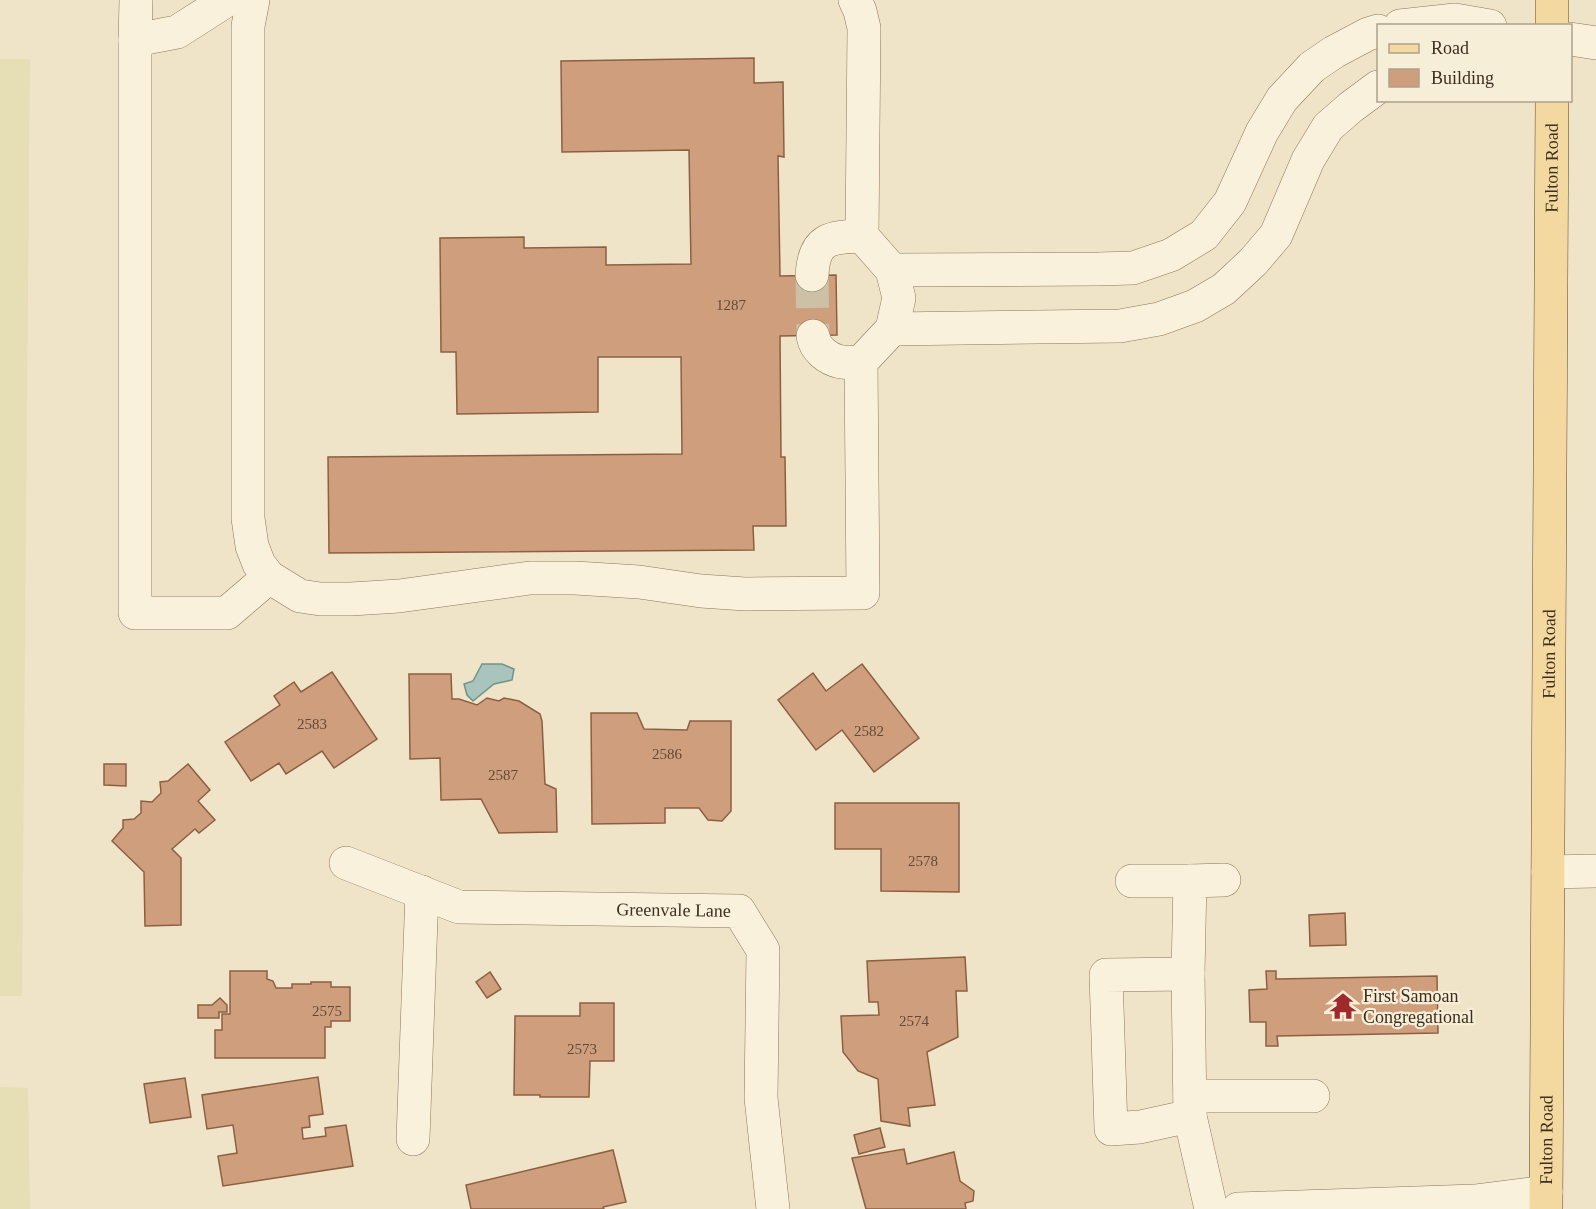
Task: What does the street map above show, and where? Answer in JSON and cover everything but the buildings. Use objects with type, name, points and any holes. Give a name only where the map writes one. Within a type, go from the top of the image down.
[{"type":"main road","points":[[1552,0],[1552,24]]},
{"type":"main road","name":"Fulton Road","points":[[1546,1201],[1552,102]]},
{"type":"street","points":[[136,0],[135,614],[227,614],[269,577]]},
{"type":"street","points":[[135,40],[177,32],[227,0]]},
{"type":"street","points":[[253,0],[248,26],[248,518],[252,546],[259,564],[269,577],[300,596],[320,599],[399,596],[530,578],[639,582],[701,591],[745,594],[863,593],[861,362],[892,329],[899,298],[892,270],[862,236],[864,28],[855,0]]},
{"type":"street","points":[[1418,24],[1455,20],[1478,24]]},
{"type":"street","points":[[892,270],[1133,268],[1171,255],[1204,235],[1230,202],[1262,132],[1282,99],[1312,67],[1334,52],[1377,31]]},
{"type":"street","points":[[1572,39],[1596,43]]},
{"type":"street","points":[[892,329],[1120,326],[1159,319],[1195,306],[1224,289],[1253,262],[1276,235],[1308,160],[1328,127],[1377,88]]},
{"type":"street","points":[[812,275],[816,253],[827,240],[841,236],[862,236]]},
{"type":"street","points":[[813,336],[814,344],[829,357],[840,362],[861,362]]},
{"type":"street","name":"Greenvale Lane","points":[[346,863],[459,907],[740,911],[764,950],[761,1098],[772,1209]]},
{"type":"street","points":[[1548,872],[1596,871]]},
{"type":"street","points":[[1132,881],[1224,880]]},
{"type":"street","points":[[1190,881],[1188,974],[1190,1106],[1211,1209]]},
{"type":"street","points":[[414,1140],[422,892]]},
{"type":"street","points":[[1188,974],[1106,975],[1111,1129],[1140,1127],[1190,1106],[1313,1096]]},
{"type":"street","points":[[1238,1209],[1475,1201],[1546,1201]]},
{"type":"shaded area","points":[[0,59],[30,59],[22,996],[0,996]]},
{"type":"shaded area","points":[[0,1087],[28,1088],[30,1209],[0,1209]]},
{"type":"water","points":[[482,664],[502,664],[514,669],[512,680],[494,684],[473,701],[467,695],[464,684],[473,681]]},
{"type":"tunnel","points":[[812,275],[813,336]]},
{"type":"place","name":"First Samoan Congregational","points":[[1343,1006]]}]
